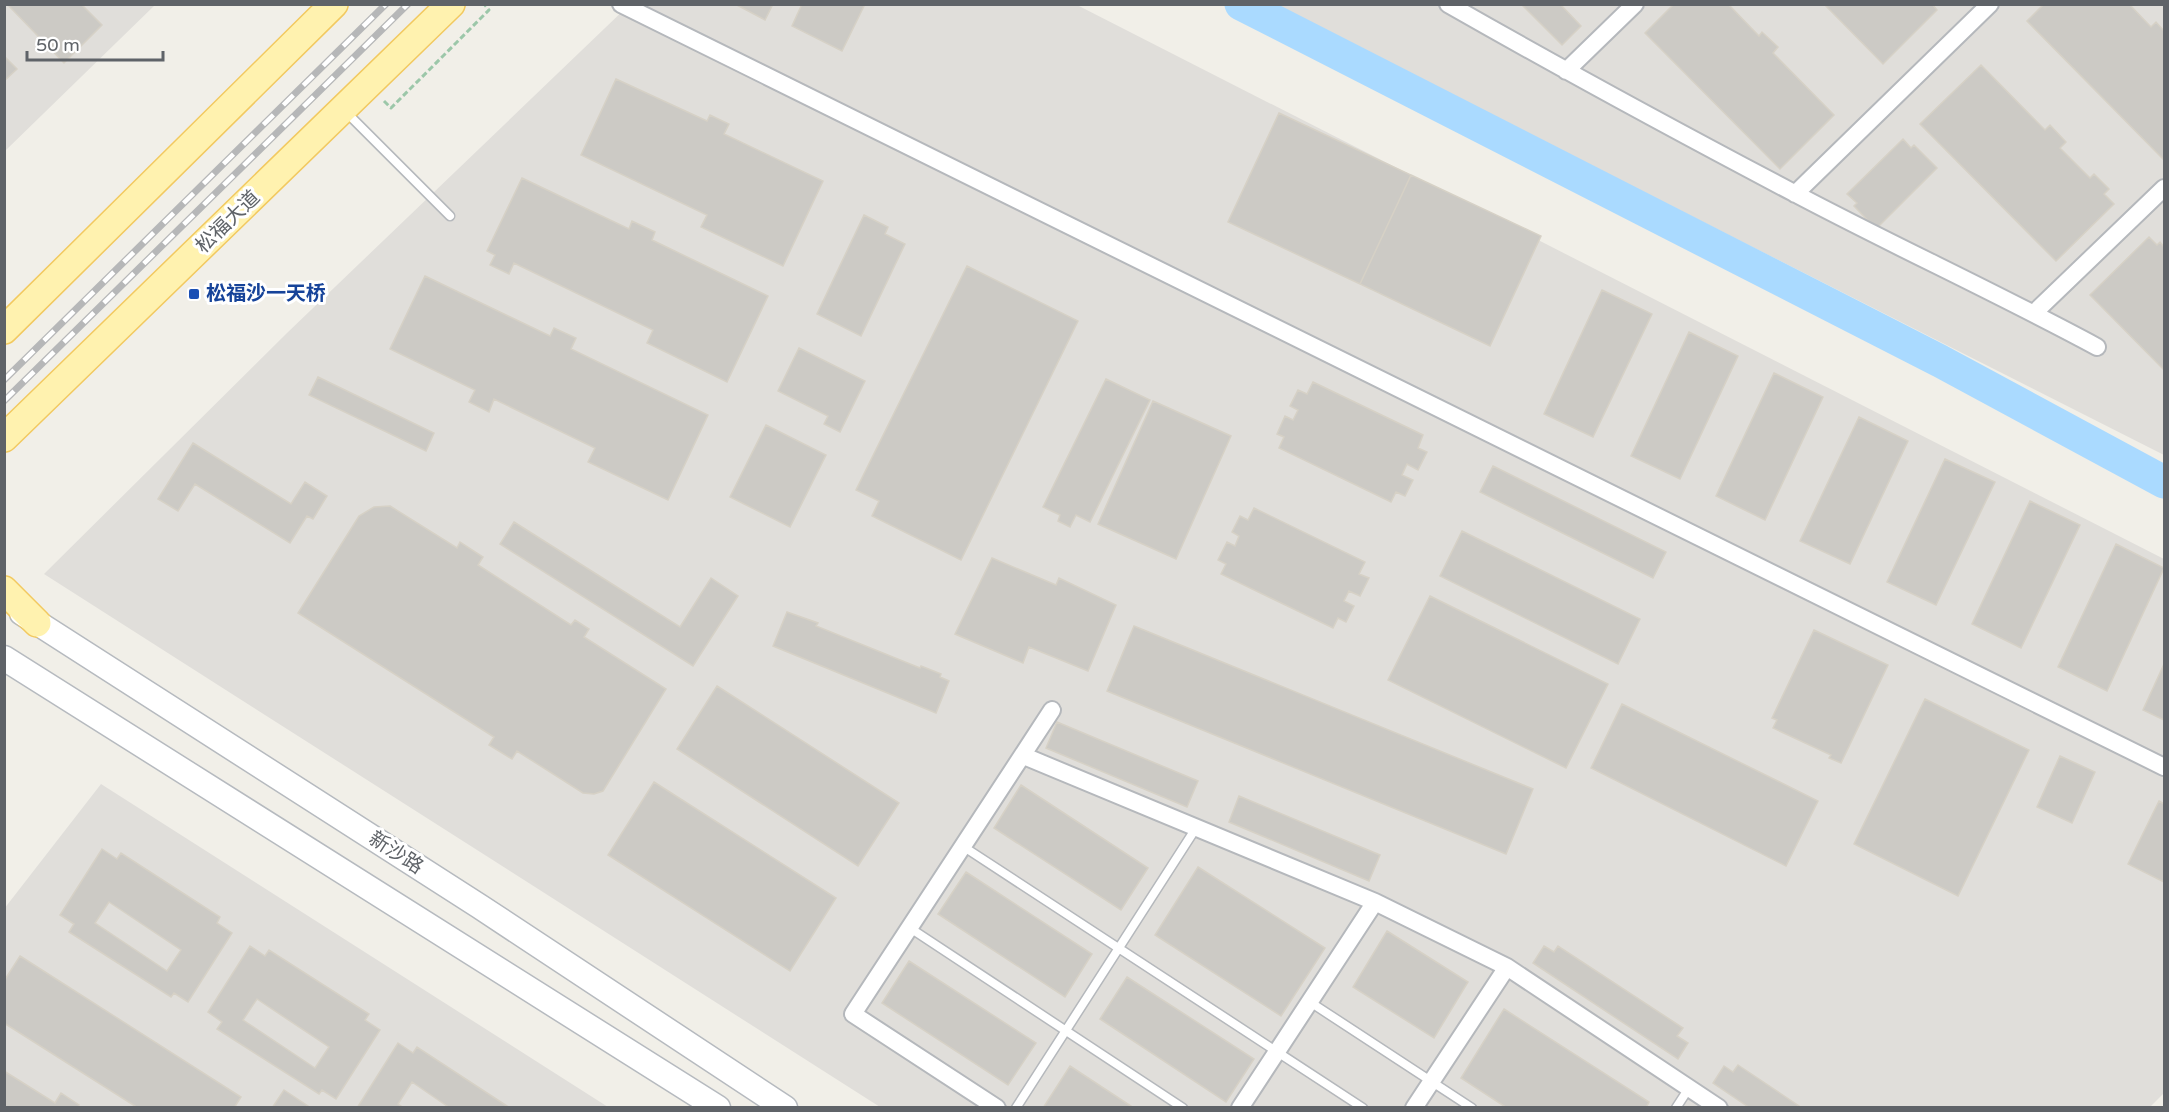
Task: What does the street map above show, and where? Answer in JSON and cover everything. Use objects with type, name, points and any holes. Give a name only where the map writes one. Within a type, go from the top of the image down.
[{"type":"main road","points":[[4,330],[334,4]]},
{"type":"main road","name":"松福大道","points":[[4,438],[451,6]]},
{"type":"main road","points":[[4,590],[37,622]]},
{"type":"main road","name":"新沙路","points":[[4,602],[479,906],[785,1107]]},
{"type":"main road","points":[[4,658],[718,1107]]},
{"type":"street","points":[[621,4],[2164,767]]},
{"type":"street","points":[[1448,4],[1566,71],[1795,194],[2034,313],[2097,347]]},
{"type":"street","points":[[1566,71],[1635,4]]},
{"type":"street","points":[[1795,194],[1990,4]]},
{"type":"street","points":[[2034,313],[2164,188]]},
{"type":"street","points":[[997,1107],[853,1014],[1052,710]]},
{"type":"street","points":[[1024,756],[1375,902],[1508,967],[1719,1107]]},
{"type":"street","points":[[1240,1107],[1375,902]]},
{"type":"street","points":[[1414,1107],[1508,967]]},
{"type":"lane","points":[[343,109],[450,216]]},
{"type":"lane","points":[[1016,1107],[1196,828]]},
{"type":"lane","points":[[964,847],[1363,1107]]},
{"type":"lane","points":[[910,928],[1184,1107]]},
{"type":"lane","points":[[1310,1002],[1472,1107]]},
{"type":"lane","points":[[1676,1107],[1689,1088]]},
{"type":"path","points":[[384,101],[391,108],[489,10],[484,4]]},
{"type":"shaded area","points":[[5,5],[155,5],[5,151]]},
{"type":"shaded area","points":[[629,5],[1077,5],[2164,559],[2164,1093],[2149,1108],[880,1107],[44,574],[287,333]]},
{"type":"shaded area","points":[[1274,5],[2164,5],[2164,455]]},
{"type":"shaded area","points":[[101,784],[608,1107],[5,1107],[4,909]]},
{"type":"building","points":[[7,4],[81,4],[102,25],[64,63]]},
{"type":"building","points":[[735,4],[773,4],[765,20]]},
{"type":"building","points":[[802,4],[865,4],[842,51],[792,26]]},
{"type":"building","points":[[1521,4],[1560,4],[1581,26],[1562,45]]},
{"type":"building","points":[[1674,4],[1728,4],[1759,36],[1762,32],[1778,47],[1773,53],[1834,115],[1780,169],[1645,33]]},
{"type":"building","points":[[1824,4],[1932,4],[1937,10],[1883,64]]},
{"type":"building","points":[[2044,4],[2129,4],[2151,27],[2156,22],[2164,31],[2163,159],[2027,21]]},
{"type":"building","points":[[4,56],[17,69],[4,81]]},
{"type":"building","points":[[1981,65],[2045,130],[2050,125],[2066,142],[2060,148],[2090,178],[2094,174],[2109,189],[2104,194],[2114,204],[2056,261],[1920,124]]},
{"type":"building","points":[[616,79],[707,121],[710,115],[729,124],[724,134],[823,181],[783,266],[701,227],[707,215],[581,155]]},
{"type":"building","points":[[1279,113],[1411,175],[1360,284],[1228,222]]},
{"type":"building","points":[[1903,139],[1911,148],[1914,145],[1937,168],[1876,229],[1854,206],[1857,203],[1847,194]]},
{"type":"building","points":[[1411,175],[1541,236],[1490,346],[1360,284]]},
{"type":"building","points":[[522,178],[629,229],[632,221],[655,232],[652,240],[768,296],[727,382],[647,343],[653,330],[514,263],[509,274],[490,265],[495,255],[487,251]]},
{"type":"building","points":[[864,215],[888,227],[885,234],[905,244],[861,336],[817,314]]},
{"type":"building","points":[[2149,237],[2157,245],[2160,242],[2164,247],[2164,370],[2090,295]]},
{"type":"building","points":[[967,266],[1078,321],[961,560],[872,516],[879,501],[856,490]]},
{"type":"building","points":[[425,276],[550,336],[554,328],[576,338],[571,349],[708,415],[668,500],[588,462],[595,448],[494,399],[489,412],[469,402],[475,390],[390,349]]},
{"type":"building","points":[[1602,290],[1652,314],[1593,437],[1544,414]]},
{"type":"building","points":[[1689,332],[1738,356],[1680,479],[1631,456]]},
{"type":"building","points":[[799,348],[865,381],[840,432],[824,424],[828,416],[778,391]]},
{"type":"building","points":[[1774,373],[1823,397],[1765,520],[1716,496]]},
{"type":"building","points":[[318,377],[434,433],[426,451],[309,395]]},
{"type":"building","points":[[1106,379],[1150,400],[1090,522],[1076,515],[1070,527],[1058,521],[1060,515],[1043,507]]},
{"type":"building","points":[[1313,382],[1423,435],[1418,448],[1427,452],[1418,470],[1407,464],[1402,475],[1413,480],[1405,496],[1396,492],[1391,502],[1279,448],[1284,437],[1277,434],[1285,416],[1293,420],[1298,410],[1290,406],[1298,390],[1307,394]]},
{"type":"building","points":[[1153,401],[1231,436],[1176,559],[1098,524]]},
{"type":"building","points":[[1859,417],[1908,441],[1850,564],[1800,541]]},
{"type":"building","points":[[766,425],[826,455],[790,527],[730,497]]},
{"type":"building","points":[[193,443],[291,504],[305,482],[327,496],[313,519],[307,516],[290,543],[195,484],[178,511],[158,499]]},
{"type":"building","points":[[1945,459],[1995,482],[1936,605],[1887,582]]},
{"type":"building","points":[[1493,466],[1666,552],[1653,578],[1480,492]]},
{"type":"building","points":[[2030,501],[2080,525],[2021,648],[1972,624]]},
{"type":"building","points":[[390,506],[457,548],[460,542],[483,557],[478,565],[571,625],[575,620],[589,629],[584,637],[666,689],[603,791],[594,794],[583,793],[517,751],[512,759],[489,745],[494,737],[298,613],[359,516],[374,507]]},
{"type":"building","points":[[1254,508],[1365,562],[1359,574],[1369,578],[1360,596],[1349,591],[1344,601],[1354,606],[1346,622],[1338,618],[1333,628],[1221,574],[1226,564],[1218,560],[1227,542],[1235,546],[1239,536],[1232,532],[1240,516],[1248,520]]},
{"type":"building","points":[[514,522],[680,627],[711,578],[738,596],[693,666],[500,544]]},
{"type":"building","points":[[1462,531],[1640,619],[1618,664],[1440,576]]},
{"type":"building","points":[[2116,544],[2164,568],[2107,691],[2058,667]]},
{"type":"building","points":[[992,558],[1056,585],[1059,578],[1116,605],[1088,671],[1029,647],[1023,663],[955,634]]},
{"type":"building","points":[[1430,596],[1608,684],[1566,768],[1388,680]]},
{"type":"building","points":[[787,612],[818,623],[816,626],[920,668],[921,666],[941,674],[940,677],[949,681],[936,713],[773,646]]},
{"type":"building","points":[[1134,626],[1533,789],[1506,854],[1107,691]]},
{"type":"building","points":[[1814,630],[1888,665],[1841,763],[1829,758],[1831,755],[1773,728],[1777,720],[1772,718]]},
{"type":"building","points":[[2164,664],[2164,720],[2143,710]]},
{"type":"building","points":[[717,686],[899,803],[858,866],[677,749]]},
{"type":"building","points":[[1925,699],[2029,750],[1958,896],[1854,844]]},
{"type":"building","points":[[1622,704],[1818,801],[1786,866],[1591,768]]},
{"type":"building","points":[[1057,722],[1198,781],[1187,807],[1046,748]]},
{"type":"building","points":[[2060,756],[2095,772],[2072,823],[2037,807]]},
{"type":"building","points":[[654,782],[836,898],[790,971],[608,855]]},
{"type":"building","points":[[1021,785],[1148,868],[1121,910],[994,828]]},
{"type":"building","points":[[1239,796],[1380,855],[1369,881],[1229,822]]},
{"type":"building","points":[[2159,801],[2164,804],[2164,882],[2128,864]]},
{"type":"building","points":[[102,849],[117,859],[121,853],[220,917],[217,923],[232,933],[188,1002],[174,993],[171,997],[69,932],[74,924],[60,915]],"holes":[[[109,902],[181,950],[167,971],[95,923]]]},
{"type":"building","points":[[1198,867],[1325,948],[1281,1016],[1155,935]]},
{"type":"building","points":[[966,872],[1092,954],[1065,997],[938,914]]},
{"type":"building","points":[[1387,931],[1468,982],[1434,1038],[1353,987]]},
{"type":"building","points":[[250,946],[265,956],[269,950],[369,1014],[365,1020],[380,1030],[336,1099],[322,1090],[319,1094],[217,1029],[222,1022],[208,1012]],"holes":[[[257,999],[329,1047],[315,1068],[243,1020]]]},
{"type":"building","points":[[1544,946],[1554,952],[1558,946],[1683,1028],[1677,1036],[1688,1043],[1678,1059],[1533,963]]},
{"type":"building","points":[[20,956],[241,1097],[234,1108],[138,1108],[4,1023],[4,981]]},
{"type":"building","points":[[909,961],[1036,1043],[1008,1085],[882,1003]]},
{"type":"building","points":[[1127,977],[1254,1059],[1226,1102],[1100,1019]]},
{"type":"building","points":[[1504,1009],[1649,1102],[1646,1108],[1507,1108],[1461,1078]]},
{"type":"building","points":[[398,1043],[413,1053],[417,1047],[510,1108],[450,1108],[412,1082],[398,1104],[404,1108],[357,1108]]},
{"type":"building","points":[[1738,1065],[1802,1108],[1750,1108],[1713,1083],[1724,1066],[1733,1072]]},
{"type":"building","points":[[1070,1066],[1134,1108],[1043,1108]]},
{"type":"building","points":[[4,1071],[55,1103],[61,1093],[79,1105],[77,1108],[4,1108]]},
{"type":"building","points":[[284,1090],[311,1108],[272,1108]]},
{"type":"waterway","points":[[1241,4],[1940,361],[2164,482]]},
{"type":"railway","points":[[4,380],[386,4]]},
{"type":"railway","points":[[4,401],[408,4]]},
{"type":"place","name":"松福沙一天桥","points":[[194,294]]}]
